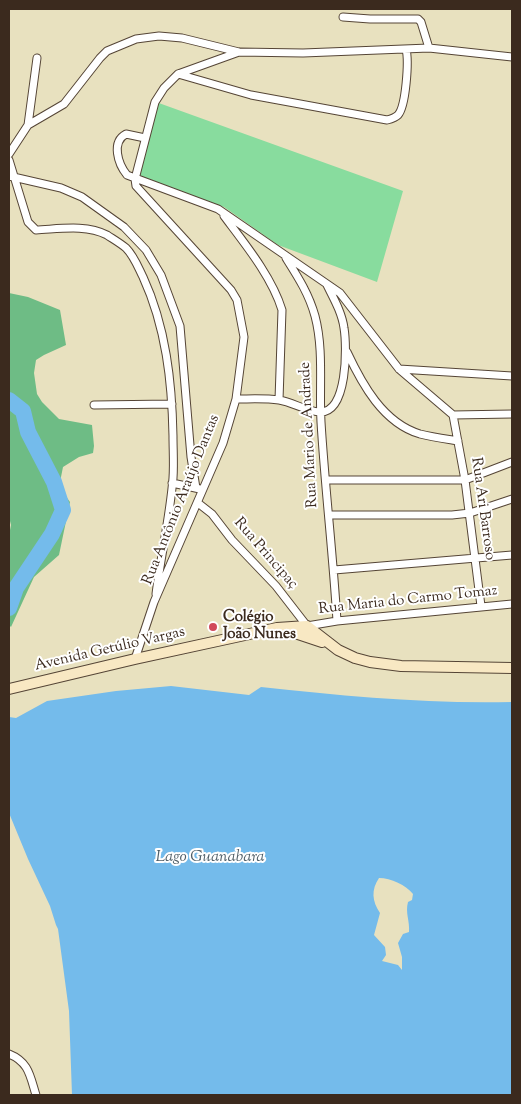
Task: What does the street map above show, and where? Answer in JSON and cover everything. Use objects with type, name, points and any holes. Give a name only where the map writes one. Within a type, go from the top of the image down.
[{"type":"main road","name":"Avenida Getúlio Vargas","points":[[9,689],[277,628],[307,626],[338,650]]},
{"type":"main road","name":"Avenida Getúlio Vargas","points":[[277,628],[310,637],[355,658],[370,662],[401,666],[512,668]]},
{"type":"street","points":[[343,17],[370,20],[418,19],[421,22],[429,48]]},
{"type":"street","points":[[28,125],[64,104],[107,51],[136,39],[158,36],[182,38],[239,52],[303,53],[429,48],[512,57]]},
{"type":"street","points":[[178,74],[251,95],[388,120],[396,117],[402,108],[407,76],[408,60],[406,49]]},
{"type":"street","points":[[239,52],[178,74],[164,88],[155,102],[135,179],[218,209],[326,284],[346,299],[400,369],[453,415],[512,414]]},
{"type":"street","points":[[9,154],[28,125],[37,58]]},
{"type":"street","name":"Rua Antônio Araújo Dantas","points":[[135,659],[154,602],[198,503],[199,489],[223,443],[236,399],[244,337],[237,300],[231,290],[137,188],[135,179],[127,175],[122,168],[118,157],[118,145],[122,138],[126,134],[145,138]]},
{"type":"street","points":[[9,160],[12,177],[28,222],[33,228],[36,230],[81,228],[92,230],[106,235],[126,248],[147,287],[160,320],[172,404],[172,483],[154,602]]},
{"type":"street","points":[[12,177],[61,188],[82,197],[124,227],[146,250],[160,275],[180,326],[191,457],[199,489],[172,483]]},
{"type":"street","points":[[218,209],[247,246],[278,297],[282,310],[279,400]]},
{"type":"street","name":"Rua Mario de Andrade","points":[[284,256],[304,286],[316,318],[319,340],[320,412],[337,620]]},
{"type":"street","points":[[236,399],[279,400],[320,412],[332,407],[339,397],[346,351],[341,316],[326,284]]},
{"type":"street","points":[[346,351],[368,393],[395,420],[419,433],[458,442]]},
{"type":"street","points":[[400,369],[512,376]]},
{"type":"street","points":[[94,404],[172,404]]},
{"type":"street","name":"Rua Ari Barroso","points":[[453,415],[470,513],[481,606]]},
{"type":"street","points":[[326,480],[465,480],[512,462]]},
{"type":"street","points":[[329,515],[438,516],[470,513],[512,499]]},
{"type":"street","name":"Rua Principaç","points":[[198,503],[212,514],[232,540],[276,586],[307,626]]},
{"type":"street","points":[[334,570],[512,555]]},
{"type":"street","name":"Rua Maria do Carmo Tomaz","points":[[307,626],[337,620],[512,604]]},
{"type":"street","points":[[9,1054],[22,1060],[27,1067],[36,1095]]},
{"type":"green space","points":[[156,102],[403,191],[377,282],[278,245],[224,207],[137,178]]},
{"type":"green space","points":[[9,293],[28,297],[60,310],[66,345],[36,360],[34,373],[37,394],[42,402],[59,419],[92,425],[94,446],[93,453],[79,457],[63,467],[59,487],[70,502],[59,555],[34,577],[11,627],[9,625],[9,535],[11,525],[9,517]]},
{"type":"water","name":"Lago Guanabara","points":[[171,686],[249,695],[261,687],[417,701],[512,702],[512,1095],[72,1095],[69,1011],[58,929],[50,906],[9,813],[9,717],[16,718],[47,701],[116,691]],"holes":[[[379,878],[402,885],[413,894],[412,900],[408,902],[407,906],[409,932],[403,934],[398,943],[402,957],[402,970],[398,965],[382,961],[386,955],[385,947],[374,935],[380,913],[375,904],[374,891]]]},
{"type":"waterway","points":[[9,400],[23,411],[28,432],[54,482],[63,510],[52,534],[16,588],[9,608]]},
{"type":"place","name":"Colégio João Nunes","points":[[213,627]]}]
